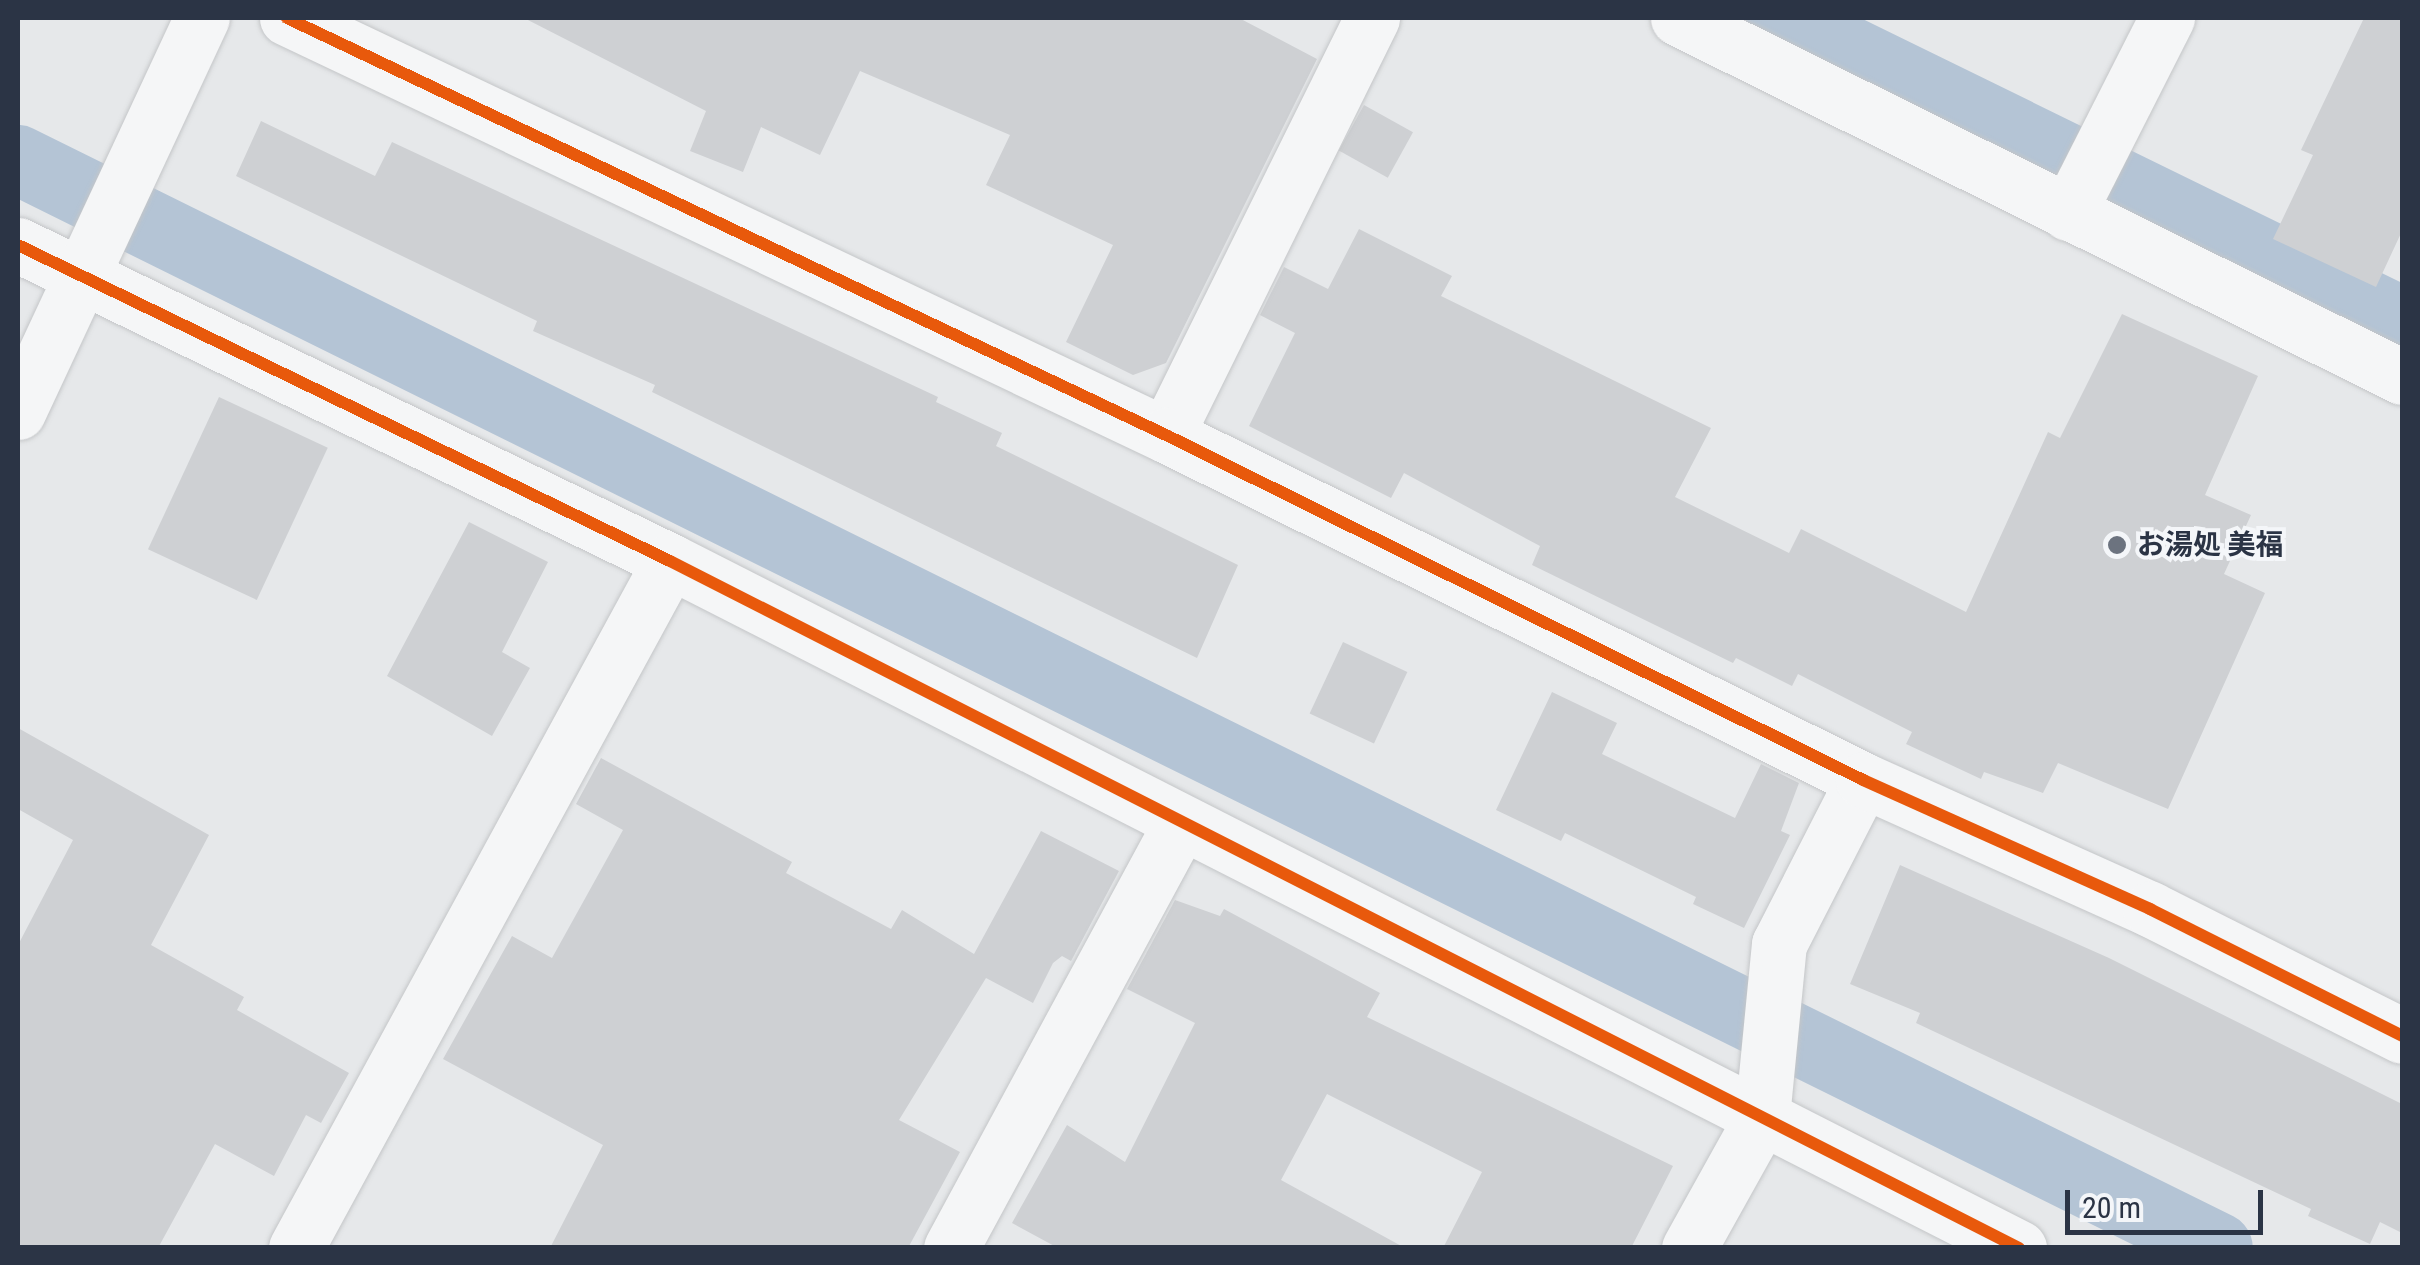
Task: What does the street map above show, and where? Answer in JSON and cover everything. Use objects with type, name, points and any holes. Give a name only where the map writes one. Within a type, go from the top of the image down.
[{"type":"street","points":[[18,412],[202,18]]},
{"type":"street","points":[[287,18],[1166,434],[1863,780],[2150,909],[2402,1033]]},
{"type":"street","points":[[1166,434],[1372,18]]},
{"type":"street","points":[[1678,18],[2402,377]]},
{"type":"street","points":[[2068,214],[2167,18]]},
{"type":"street","points":[[18,245],[85,266],[2019,1248]]},
{"type":"street","points":[[296,1248],[670,560]]},
{"type":"street","points":[[1689,1248],[1762,1117],[1779,944],[1863,780]]},
{"type":"street","points":[[951,1248],[1180,825]]},
{"type":"building","points":[[524,18],[1239,18],[1317,59],[1166,363],[1133,375],[1066,342],[1113,245],[986,185],[1010,135],[860,71],[820,155],[761,127],[743,172],[690,151],[706,111]]},
{"type":"building","points":[[2364,18],[2402,18],[2402,231],[2376,287],[2273,239],[2313,155],[2301,150]]},
{"type":"building","points":[[1364,105],[1413,132],[1388,178],[1339,150]]},
{"type":"building","points":[[261,121],[375,176],[392,142],[938,397],[936,402],[1002,433],[996,446],[1238,565],[1197,658],[652,392],[655,385],[533,331],[537,321],[236,176]]},
{"type":"building","points":[[1359,229],[1452,276],[1441,296],[1711,428],[1675,497],[1789,553],[1801,529],[1966,612],[2048,432],[2060,438],[2122,314],[2258,376],[2205,495],[2251,515],[2224,574],[2265,593],[2168,809],[2058,763],[2043,793],[1984,772],[1981,779],[1906,744],[1912,732],[1798,674],[1792,686],[1736,658],[1733,663],[1532,565],[1540,546],[1404,473],[1391,498],[1249,426],[1295,333],[1260,315],[1284,267],[1328,289]]},
{"type":"building","points":[[219,397],[328,448],[257,600],[148,549]]},
{"type":"building","points":[[469,522],[548,562],[502,652],[530,668],[492,736],[387,676]]},
{"type":"building","points":[[1343,642],[1407,672],[1374,744],[1310,714]]},
{"type":"building","points":[[1552,692],[1617,723],[1602,754],[1735,818],[1761,764],[1799,783],[1781,831],[1790,835],[1744,928],[1693,904],[1696,897],[1565,833],[1561,841],[1496,810]]},
{"type":"building","points":[[18,728],[209,835],[151,945],[244,997],[237,1010],[349,1073],[321,1123],[306,1115],[274,1176],[215,1144],[158,1248],[18,1248],[18,945],[73,840],[18,809]]},
{"type":"building","points":[[601,758],[792,862],[786,873],[891,929],[902,910],[974,954],[1041,831],[1119,871],[1071,961],[1062,956],[1053,963],[1033,1003],[986,978],[899,1120],[960,1152],[908,1248],[550,1248],[603,1145],[443,1059],[512,936],[552,958],[623,830],[576,804]]},
{"type":"building","points":[[1900,865],[2109,958],[2402,1104],[2402,1233],[2380,1222],[2370,1244],[2308,1216],[2311,1209],[1916,1023],[1920,1013],[1850,984]]},
{"type":"building","points":[[1175,900],[1220,916],[1224,909],[1380,993],[1367,1017],[1673,1166],[1631,1248],[1443,1248],[1482,1172],[1327,1094],[1281,1180],[1405,1248],[1058,1248],[1012,1223],[1067,1125],[1125,1162],[1195,1023],[1127,989]]},
{"type":"waterway","points":[[1781,18],[2402,322]]},
{"type":"waterway","points":[[18,160],[2218,1248]]},
{"type":"cycle path","points":[[287,18],[1166,435],[1863,780],[2150,909],[2402,1036]]},
{"type":"cycle path","points":[[18,245],[670,561],[2019,1248]]},
{"type":"place","name":"お湯処 美福","points":[[2117,545]]}]
